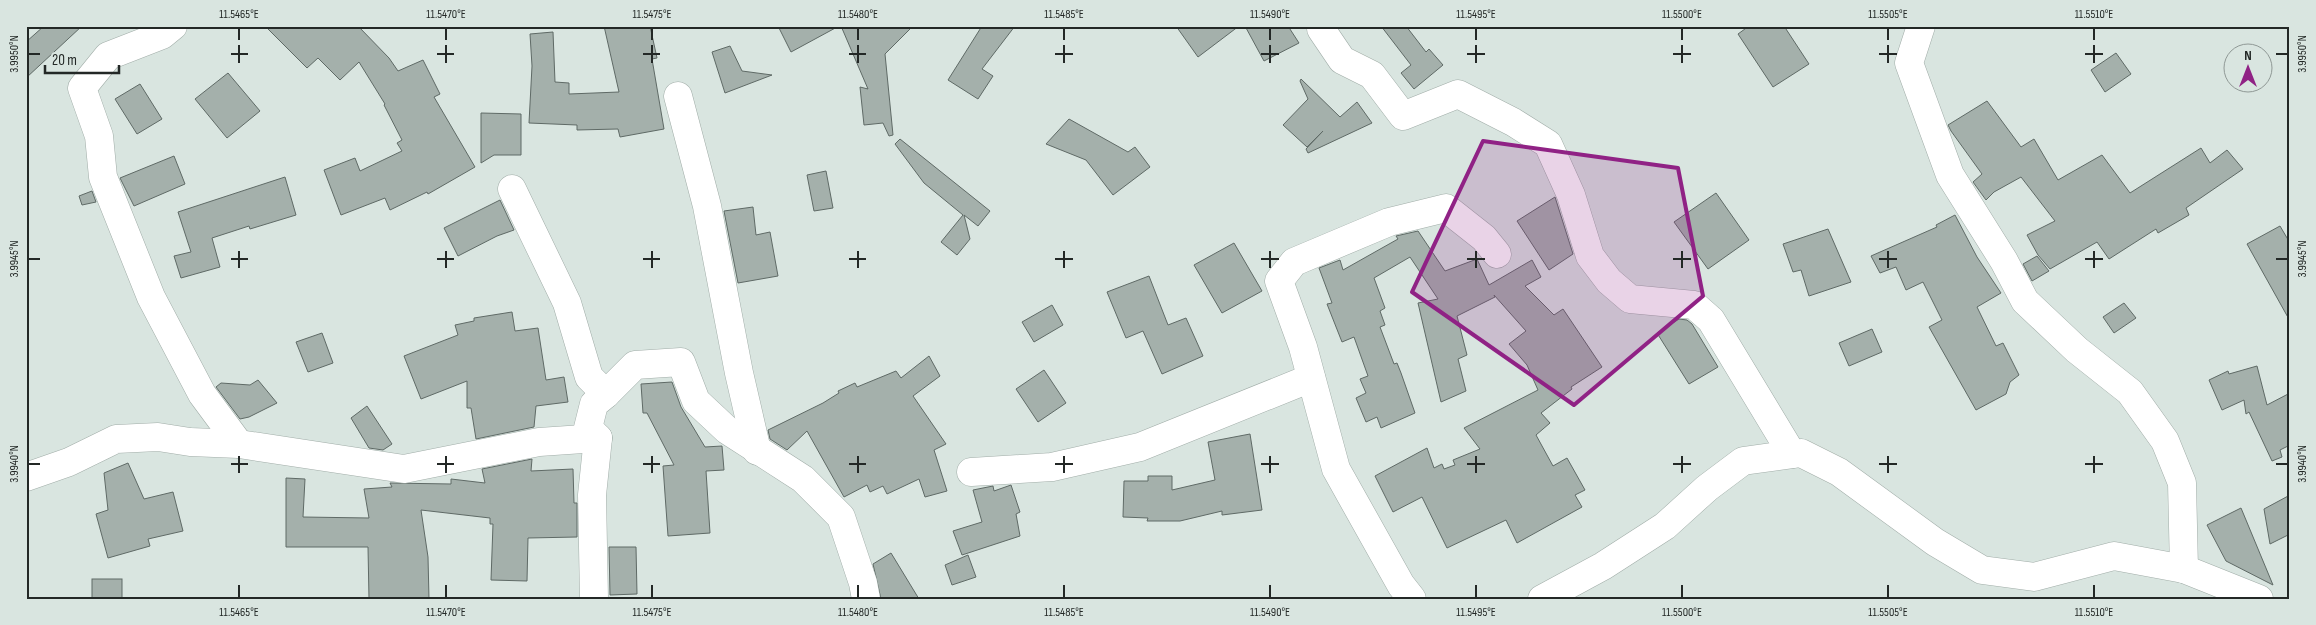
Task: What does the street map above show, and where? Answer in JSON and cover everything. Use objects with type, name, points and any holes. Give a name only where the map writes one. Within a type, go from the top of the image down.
[{"type":"street","points":[[173,26],[162,35],[108,56],[82,88],[99,136],[103,177],[151,297],[202,394],[239,444]]},
{"type":"street","points":[[1324,26],[1321,29],[1342,60],[1372,75],[1403,116],[1458,94],[1513,122],[1548,144],[1571,195],[1590,256],[1594,262],[1609,281],[1630,299],[1694,305],[1711,320],[1792,454]]},
{"type":"street","points":[[1921,26],[1909,64],[1950,175],[2004,261],[2024,301],[2077,350],[2130,392],[2165,441],[2182,483],[2184,569]]},
{"type":"street","points":[[678,96],[707,206],[739,373],[757,451]]},
{"type":"street","points":[[512,189],[567,303],[589,377],[606,394]]},
{"type":"street","points":[[1412,599],[1401,585],[1336,469],[1303,347],[1278,281],[1294,262],[1389,222],[1446,208],[1484,238],[1497,254]]},
{"type":"street","points":[[598,438],[588,428],[594,404],[635,365],[681,362],[696,401],[727,430],[803,479],[841,517],[861,574],[866,599]]},
{"type":"street","points":[[972,472],[1052,467],[1140,447],[1311,378]]},
{"type":"street","points":[[26,477],[69,462],[116,439],[158,437],[190,442],[239,444],[404,469],[539,442],[598,438]]},
{"type":"street","points":[[594,598],[592,495],[598,438]]},
{"type":"street","points":[[1542,599],[1603,566],[1665,526],[1707,488],[1744,461],[1801,453],[1840,472],[1935,542],[1982,570],[2034,577],[2114,556],[2184,569],[2259,599]]},
{"type":"highlighted area","points":[[1483,141],[1678,168],[1703,296],[1574,405],[1412,292]]},
{"type":"building","points":[[44,26],[82,26],[26,78],[26,42]]},
{"type":"building","points":[[265,26],[358,26],[389,58],[398,71],[423,60],[440,94],[434,97],[475,167],[428,194],[427,192],[390,210],[385,198],[341,215],[324,170],[355,158],[360,171],[402,151],[397,143],[402,140],[385,104],[359,62],[340,80],[318,58],[307,68]]},
{"type":"building","points":[[604,26],[650,26],[657,58],[652,59],[664,129],[620,137],[618,129],[577,130],[577,125],[529,123],[532,66],[530,34],[553,32],[555,82],[569,83],[569,94],[619,92]]},
{"type":"building","points":[[778,26],[839,26],[791,52]]},
{"type":"building","points":[[841,26],[913,26],[885,54],[893,135],[889,136],[883,123],[864,125],[860,87],[868,89]]},
{"type":"building","points":[[982,26],[1015,26],[982,69],[993,76],[978,99],[948,80]]},
{"type":"building","points":[[1176,26],[1239,26],[1198,57]]},
{"type":"building","points":[[1245,26],[1288,26],[1299,43],[1264,61]]},
{"type":"building","points":[[1381,26],[1406,26],[1426,52],[1429,49],[1443,65],[1414,89],[1401,73],[1411,65]]},
{"type":"building","points":[[1749,26],[1784,26],[1809,64],[1773,87],[1738,34]]},
{"type":"building","points":[[730,46],[742,71],[772,75],[725,93],[712,52]]},
{"type":"building","points":[[2116,53],[2131,74],[2105,92],[2091,70]]},
{"type":"building","points":[[228,73],[260,111],[227,138],[195,99]]},
{"type":"building","points":[[1301,79],[1340,117],[1357,102],[1372,123],[1308,153],[1306,149],[1323,131],[1307,147],[1283,125],[1308,99],[1300,81]]},
{"type":"building","points":[[140,84],[162,119],[137,134],[115,99]]},
{"type":"building","points":[[1987,101],[2021,147],[2034,139],[2058,180],[2102,155],[2130,193],[2201,148],[2210,163],[2227,150],[2243,169],[2186,208],[2189,215],[2158,233],[2156,229],[2109,259],[2097,242],[2050,269],[2038,255],[2027,235],[2055,221],[2021,177],[1994,192],[1986,200],[1973,182],[1982,174],[1948,125]]},
{"type":"building","points":[[481,113],[521,114],[521,155],[494,155],[481,163]]},
{"type":"building","points":[[1069,119],[1128,152],[1135,147],[1150,167],[1113,195],[1086,160],[1046,144]]},
{"type":"building","points":[[900,139],[990,211],[978,226],[964,215],[970,239],[957,255],[941,242],[963,215],[924,183],[895,144]]},
{"type":"building","points":[[174,156],[185,184],[134,206],[120,178]]},
{"type":"building","points":[[826,171],[833,208],[814,211],[807,175]]},
{"type":"building","points":[[285,177],[296,215],[250,229],[249,226],[212,238],[220,267],[181,278],[174,256],[191,252],[178,212]]},
{"type":"building","points":[[92,191],[96,202],[82,205],[79,196]]},
{"type":"building","points":[[1716,193],[1749,240],[1708,269],[1674,222]]},
{"type":"building","points":[[1555,197],[1573,254],[1549,270],[1517,221]]},
{"type":"building","points":[[500,200],[514,230],[497,236],[458,256],[444,228]]},
{"type":"building","points":[[753,207],[756,235],[770,232],[778,276],[738,283],[724,211]]},
{"type":"building","points":[[1955,215],[1977,257],[2001,293],[1977,307],[1996,346],[2003,343],[2019,375],[2010,382],[2006,394],[1976,410],[1929,327],[1942,320],[1923,282],[1906,290],[1896,267],[1880,273],[1871,256],[1937,227],[1936,225]]},
{"type":"building","points":[[2280,226],[2290,243],[2290,321],[2247,244]]},
{"type":"building","points":[[1828,229],[1851,282],[1809,296],[1801,270],[1793,272],[1783,244]]},
{"type":"building","points":[[1418,231],[1445,271],[1477,259],[1489,285],[1532,260],[1541,277],[1525,286],[1554,315],[1563,309],[1602,367],[1571,387],[1572,389],[1541,413],[1550,423],[1536,435],[1553,466],[1567,458],[1585,490],[1575,495],[1582,507],[1517,543],[1506,520],[1447,548],[1422,497],[1393,512],[1375,476],[1427,448],[1434,468],[1442,464],[1444,469],[1455,465],[1453,460],[1480,449],[1464,428],[1538,390],[1527,365],[1509,344],[1526,331],[1494,295],[1495,297],[1457,316],[1467,355],[1458,359],[1466,391],[1441,402],[1418,303],[1438,299],[1410,257],[1374,278],[1385,308],[1380,311],[1385,325],[1380,327],[1394,364],[1397,363],[1415,413],[1381,428],[1377,417],[1366,422],[1356,398],[1366,393],[1360,379],[1368,376],[1354,337],[1342,342],[1327,304],[1332,303],[1319,268],[1340,260],[1343,270],[1398,239],[1396,236]]},
{"type":"building","points":[[1234,243],[1262,291],[1222,313],[1194,265]]},
{"type":"building","points":[[2037,256],[2049,271],[2032,281],[2023,264]]},
{"type":"building","points":[[1149,276],[1168,325],[1186,318],[1203,356],[1162,374],[1143,331],[1126,338],[1107,292]]},
{"type":"building","points":[[2124,303],[2136,318],[2114,333],[2103,317]]},
{"type":"building","points":[[1052,305],[1063,325],[1034,342],[1022,322]]},
{"type":"building","points":[[512,312],[515,331],[538,328],[546,380],[564,377],[568,402],[536,406],[534,427],[476,439],[471,408],[467,408],[467,381],[421,399],[404,356],[458,335],[455,325],[474,321],[474,318]]},
{"type":"building","points":[[1679,319],[1687,320],[1692,324],[1718,367],[1689,384],[1657,333]]},
{"type":"building","points":[[1872,329],[1882,352],[1849,366],[1839,343]]},
{"type":"building","points":[[322,333],[333,363],[308,372],[296,342]]},
{"type":"building","points":[[929,356],[940,376],[913,396],[946,444],[934,450],[947,491],[925,497],[919,479],[887,494],[883,486],[870,492],[867,485],[844,497],[807,431],[787,450],[770,439],[768,430],[823,403],[839,393],[838,391],[855,383],[857,387],[896,371],[901,378]]},
{"type":"building","points":[[2257,366],[2267,405],[2290,393],[2290,445],[2280,450],[2282,457],[2272,461],[2249,412],[2246,414],[2244,400],[2222,410],[2209,380],[2228,371],[2229,374]]},
{"type":"building","points":[[1044,370],[1066,403],[1038,422],[1016,389]]},
{"type":"building","points":[[258,380],[277,403],[249,417],[240,419],[216,387],[221,383],[250,385]]},
{"type":"building","points":[[672,382],[681,407],[705,447],[722,446],[724,470],[706,471],[710,533],[668,536],[663,466],[674,465],[647,413],[643,413],[641,384]]},
{"type":"building","points":[[367,406],[392,444],[383,450],[369,448],[351,418]]},
{"type":"building","points":[[1250,434],[1262,510],[1222,515],[1222,511],[1180,521],[1147,521],[1148,518],[1123,517],[1124,481],[1148,481],[1148,476],[1172,476],[1172,490],[1215,480],[1208,442]]},
{"type":"building","points":[[532,459],[531,471],[573,469],[574,503],[577,503],[577,537],[528,538],[527,581],[491,580],[493,524],[490,524],[490,518],[421,510],[428,557],[429,599],[369,599],[368,547],[286,547],[286,478],[305,479],[303,517],[369,518],[364,489],[392,487],[390,483],[451,484],[451,479],[485,483],[482,469]]},
{"type":"building","points":[[128,463],[144,499],[173,492],[183,531],[148,539],[150,546],[108,558],[96,514],[108,510],[104,473]]},
{"type":"building","points":[[1011,485],[1020,512],[1016,514],[1020,536],[962,555],[953,531],[982,522],[973,490],[993,486],[994,491]]},
{"type":"building","points":[[2290,495],[2290,534],[2270,544],[2264,509]]},
{"type":"building","points":[[2241,508],[2273,585],[2226,561],[2207,525]]},
{"type":"building","points":[[609,547],[636,547],[637,594],[610,595]]},
{"type":"building","points":[[891,553],[919,599],[881,599],[873,564]]},
{"type":"building","points":[[968,555],[976,577],[952,585],[945,565]]},
{"type":"building","points":[[92,579],[122,579],[122,599],[92,599]]}]
